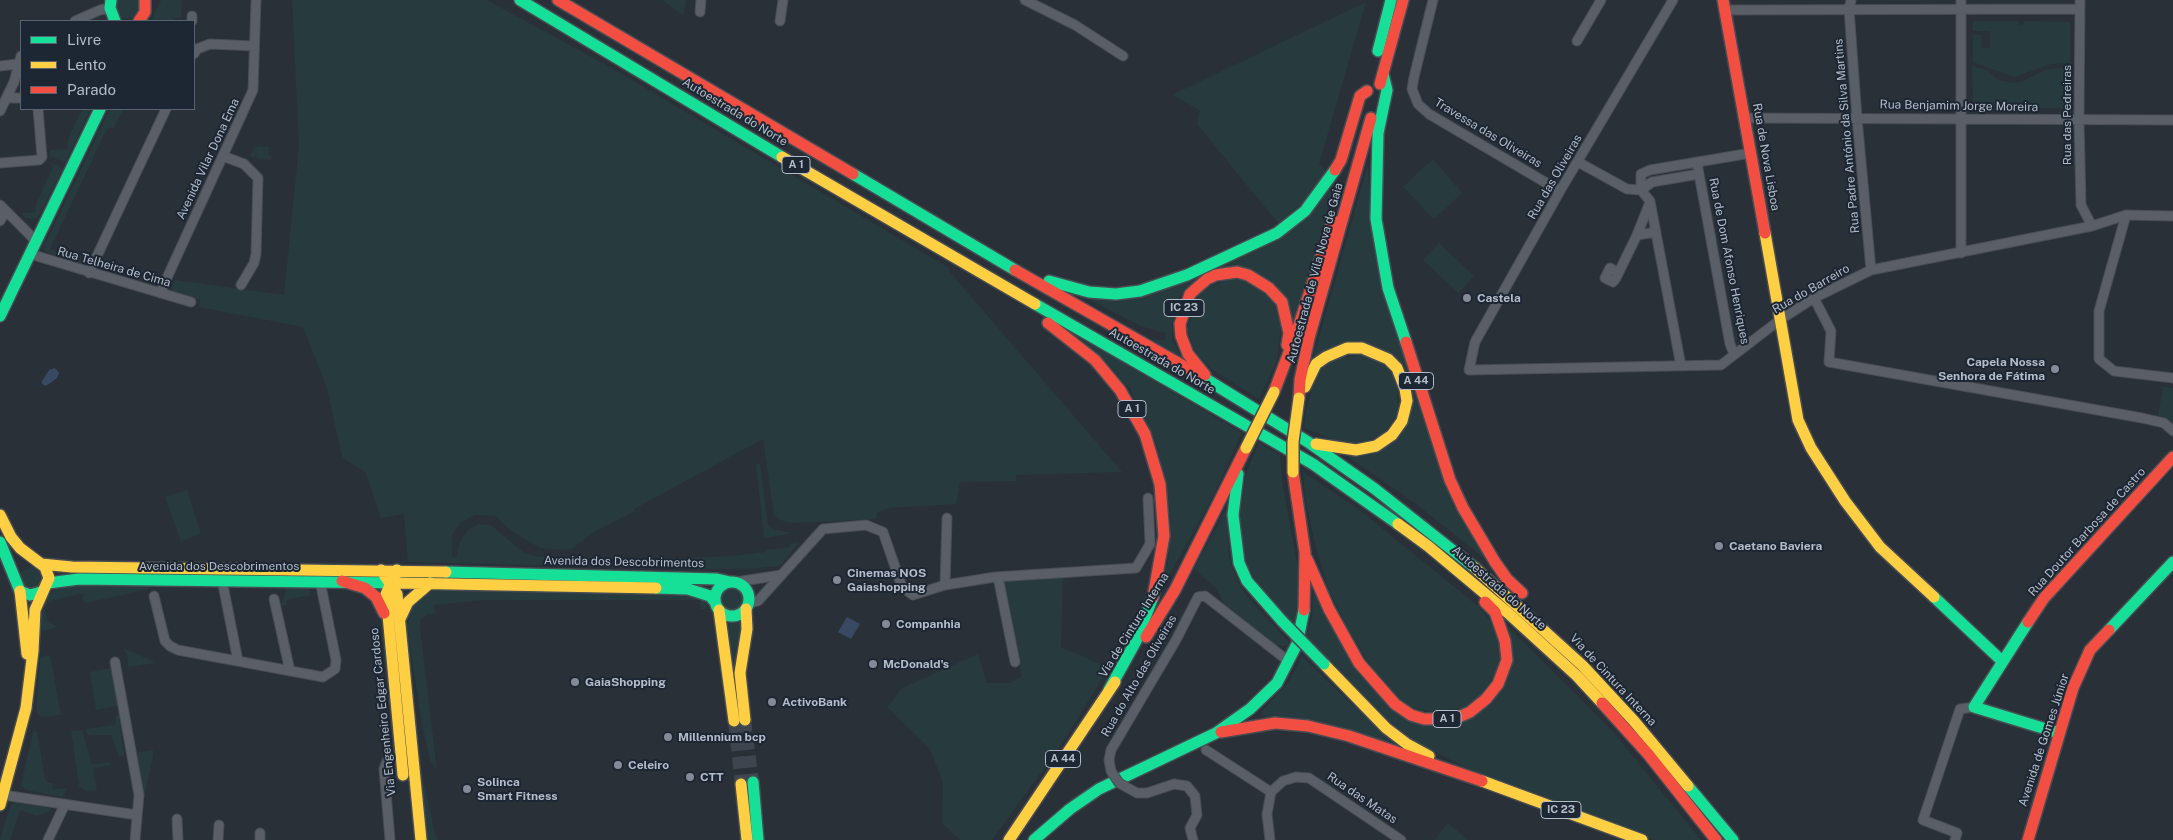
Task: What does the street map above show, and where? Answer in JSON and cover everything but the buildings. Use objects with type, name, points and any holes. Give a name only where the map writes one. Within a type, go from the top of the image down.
[{"type":"main road","points":[[140,20],[145,12],[146,0]]},
{"type":"main road","name":"Autoestrada do Norte","points":[[520,0],[900,227],[1313,464],[1428,546],[1508,613],[1577,676],[1653,760],[1716,840]]},
{"type":"main road","name":"Autoestrada do Norte","points":[[558,0],[1015,268],[1115,329],[1218,386]]},
{"type":"main road","name":"Autoestrada de Vila Nova de Gaia","points":[[1284,366],[1338,205],[1391,0]]},
{"type":"main road","name":"Autoestrada de Vila Nova de Gaia","points":[[1216,733],[1263,698],[1277,683],[1291,659],[1303,626],[1305,607],[1304,553],[1293,472],[1293,442],[1300,398],[1300,380],[1403,0]]},
{"type":"main road","name":"Rua de Nova Lisboa","points":[[1724,5],[1798,420],[1810,448],[1880,547],[2002,661]]},
{"type":"main road","name":"A 44","points":[[1383,74],[1387,90],[1378,133],[1376,218],[1388,288],[1418,385],[1440,453],[1467,515],[1507,579],[1534,604],[1568,652]]},
{"type":"main road","points":[[1015,268],[1069,288],[1116,294],[1161,285],[1277,233],[1305,211],[1327,184],[1341,160],[1360,96],[1367,92]]},
{"type":"main road","points":[[0,316],[100,110]]},
{"type":"main road","name":"A 1","points":[[900,227],[1060,331],[1078,345],[1110,376],[1145,434],[1154,458],[1161,493],[1164,536],[1162,553],[1153,597],[1136,642],[1109,690]]},
{"type":"main road","name":"IC 23","points":[[1218,386],[1208,379],[1188,354],[1181,336],[1180,324],[1190,294],[1207,279],[1216,275],[1237,272],[1248,275],[1269,288],[1282,302],[1289,333],[1284,366]]},
{"type":"main road","points":[[1300,398],[1316,364],[1326,357],[1347,348],[1362,348],[1378,352],[1388,359],[1397,368],[1405,389],[1407,401],[1402,421],[1392,435],[1376,446],[1345,450],[1308,442]]},
{"type":"main road","name":"Via de Cintura Interna","points":[[1010,840],[1016,828],[1109,690],[1129,664],[1174,590],[1274,392],[1284,366]]},
{"type":"main road","name":"Via de Cintura Interna","points":[[1218,386],[1308,442],[1383,495],[1493,582],[1568,652],[1634,721],[1733,840]]},
{"type":"main road","points":[[1243,453],[1233,509],[1234,540],[1239,562],[1247,581],[1282,621],[1386,728],[1407,744],[1479,780]]},
{"type":"main road","name":"Rua Doutor Barbosa de Castro","points":[[1974,707],[2044,598],[2173,457]]},
{"type":"main road","points":[[0,515],[12,537],[48,572],[45,588],[35,610],[30,678],[23,728],[2,800]]},
{"type":"main road","points":[[0,542],[14,576],[16,587],[30,595],[45,588]]},
{"type":"main road","name":"A 1","points":[[1304,553],[1346,640],[1359,663],[1379,688],[1395,704],[1411,715],[1438,720],[1454,718],[1470,712],[1486,699],[1498,684],[1507,660],[1505,641],[1495,612],[1428,546]]},
{"type":"main road","points":[[14,576],[16,570],[24,562],[38,562]]},
{"type":"main road","name":"Avenida dos Descobrimentos","points":[[38,562],[72,568],[397,570],[707,578],[733,582]]},
{"type":"main road","name":"Avenida de Gomes Júnior","points":[[2028,840],[2073,688],[2090,650],[2173,562]]},
{"type":"main road","points":[[381,570],[390,582],[397,570]]},
{"type":"main road","name":"Avenida dos Descobrimentos","points":[[45,588],[78,579],[342,581],[688,589],[710,596],[717,606]]},
{"type":"main road","points":[[342,581],[365,588],[376,596],[387,620]]},
{"type":"main road","name":"Via Engenheiro Edgar Cardoso","points":[[390,582],[397,594],[421,840]]},
{"type":"main road","name":"Via Engenheiro Edgar Cardoso","points":[[390,582],[386,594],[387,620],[410,840]]},
{"type":"main road","points":[[733,582],[744,587],[749,596],[747,628],[740,674],[740,721],[717,606],[718,589],[733,582]]},
{"type":"main road","points":[[399,621],[408,602],[430,583]]},
{"type":"main road","points":[[20,591],[30,678]]},
{"type":"main road","points":[[717,606],[728,616],[735,616],[748,606]]},
{"type":"main road","points":[[1974,707],[2059,733]]},
{"type":"main road","name":"IC 23","points":[[1216,733],[1275,723],[1308,726],[1349,736],[1479,780],[1642,840]]},
{"type":"main road","name":"A 44","points":[[1034,840],[1070,809],[1099,789],[1216,733]]},
{"type":"main road","points":[[748,840],[747,783],[758,840]]},
{"type":"main road","points":[[1006,840],[1016,828]]},
{"type":"street","name":"Avenida Vilar Dona Ema","points":[[160,293],[253,90],[256,0]]},
{"type":"street","points":[[700,12],[701,0]]},
{"type":"street","points":[[780,21],[783,0]]},
{"type":"street","points":[[1025,0],[1075,25],[1122,56]]},
{"type":"street","name":"Travessa das Oliveiras","points":[[1432,0],[1412,89],[1418,104],[1429,114],[1560,190]]},
{"type":"street","points":[[1577,41],[1601,0]]},
{"type":"street","name":"Rua das Oliveiras","points":[[1469,370],[1474,342],[1560,190],[1673,0]]},
{"type":"street","name":"Rua Padre António da Silva Martins","points":[[1850,4],[1857,118],[1870,270]]},
{"type":"street","points":[[1724,5],[2080,5]]},
{"type":"street","points":[[1961,5],[1961,253]]},
{"type":"street","name":"Rua das Pedreiras","points":[[2080,5],[2079,120],[2081,205],[2092,226]]},
{"type":"street","points":[[78,20],[113,10]]},
{"type":"street","points":[[195,50],[210,44],[254,46]]},
{"type":"street","points":[[0,66],[19,60]]},
{"type":"street","points":[[0,111],[14,82],[19,60]]},
{"type":"street","points":[[6,98],[20,98]]},
{"type":"street","points":[[0,163],[39,160],[42,157],[38,110]]},
{"type":"street","points":[[89,273],[166,110]]},
{"type":"street","name":"Rua Benjamim Jorge Moreira","points":[[1745,118],[2173,120]]},
{"type":"street","points":[[1681,366],[1650,201],[1641,190],[1641,174],[1650,170],[1751,153]]},
{"type":"street","points":[[223,156],[244,164],[258,178],[256,254],[254,263],[241,285]]},
{"type":"street","points":[[1578,162],[1627,190],[1641,190],[1652,182],[1699,174]]},
{"type":"street","name":"Rua de Dom Afonso Henriques","points":[[1697,163],[1730,344],[1734,354]]},
{"type":"street","points":[[1650,170],[1652,182]]},
{"type":"street","points":[[1618,273],[1637,235],[1650,201]]},
{"type":"street","points":[[3,208],[36,241]]},
{"type":"street","points":[[0,221],[3,208]]},
{"type":"street","points":[[2126,215],[2099,311],[2099,359],[2114,371],[2173,378]]},
{"type":"street","name":"Rua do Barreiro","points":[[1469,370],[1721,365],[1781,319],[1814,298],[1870,270],[2092,226],[2126,215],[2173,216]]},
{"type":"street","points":[[1637,235],[1656,232]]},
{"type":"street","name":"Rua Telheira de Cima","points":[[30,254],[191,302]]},
{"type":"street","points":[[1814,298],[1826,317],[1831,331],[1829,362],[2142,418],[2164,423],[2173,431]]},
{"type":"street","points":[[748,606],[758,600],[823,529],[866,525],[884,532],[902,587],[914,595],[945,585],[998,577],[1136,568],[1150,544],[1148,498]]},
{"type":"street","points":[[945,585],[947,518]]},
{"type":"street","points":[[733,582],[781,575]]},
{"type":"street","points":[[998,577],[1015,662]]},
{"type":"street","points":[[222,580],[238,661]]},
{"type":"street","points":[[154,596],[165,641],[178,650],[323,677],[335,669],[336,660],[320,581]]},
{"type":"street","name":"Rua do Alto das Oliveiras","points":[[1193,840],[1190,828],[1197,815],[1195,796],[1187,786],[1174,784],[1148,793],[1137,793],[1119,783],[1111,771],[1109,760],[1112,750],[1176,640],[1198,597],[1206,596],[1282,656]]},
{"type":"street","points":[[274,599],[290,671]]},
{"type":"street","points":[[115,662],[139,795],[135,840]]},
{"type":"street","name":"Rua Doutor Barbosa de Castro","points":[[1955,840],[1957,833],[1922,820],[1960,709],[1974,707]]},
{"type":"street","points":[[1206,750],[1271,792],[1267,814],[1270,840]]},
{"type":"street","points":[[387,761],[384,769],[390,840]]},
{"type":"street","name":"Rua das Matas","points":[[1271,792],[1282,781],[1296,777],[1308,778],[1388,836],[1401,840]]},
{"type":"street","points":[[2,800],[65,804],[137,816]]},
{"type":"street","points":[[48,840],[65,804]]},
{"type":"street","points":[[177,818],[178,840]]},
{"type":"street","points":[[218,825],[218,840]]},
{"type":"green space","points":[[117,0],[138,0],[140,9],[136,16],[128,19],[121,17],[116,10]]},
{"type":"green space","points":[[161,0],[182,0],[181,18],[174,18],[174,20],[151,20]]},
{"type":"green space","points":[[292,0],[487,0],[610,67],[949,268],[949,271],[1122,472],[1016,475],[1016,481],[960,482],[956,504],[889,508],[877,513],[876,519],[792,523],[783,521],[774,515],[763,439],[592,533],[573,548],[566,550],[540,548],[510,530],[496,516],[475,515],[461,522],[452,535],[452,556],[456,557],[460,541],[469,529],[479,524],[491,525],[523,552],[534,556],[589,559],[612,567],[408,562],[404,514],[381,518],[366,473],[342,457],[327,388],[303,327],[199,307],[200,300],[171,292],[175,280],[284,295],[299,145]]},
{"type":"green space","points":[[662,0],[686,0],[683,15]]},
{"type":"green space","points":[[1366,2],[1319,164],[1326,171],[1324,181],[1300,205],[1278,223],[1197,124],[1200,110],[1172,95]]},
{"type":"green space","points":[[1973,21],[2018,21],[2019,25],[2024,24],[2024,21],[2070,22],[2070,63],[2051,64],[2014,77],[1973,62],[1973,35],[1981,35],[1982,48],[1990,48],[1990,31],[1973,31]]},
{"type":"green space","points":[[1972,66],[1987,70],[1998,80],[2014,83],[2021,82],[2045,70],[2070,67],[2070,108],[2021,108],[2021,104],[2016,105],[2015,109],[1973,107]]},
{"type":"green space","points":[[82,110],[91,110],[65,163],[50,156],[50,150],[67,149],[68,139]]},
{"type":"green space","points":[[110,110],[123,110],[113,129],[109,127],[104,135],[50,249],[85,263],[81,264],[46,252],[43,248]]},
{"type":"green space","points":[[259,146],[269,147],[268,155],[272,156],[271,160],[256,158],[257,154],[254,157],[250,156],[253,149]]},
{"type":"green space","points":[[1433,159],[1462,193],[1434,219],[1403,187]]},
{"type":"green space","points":[[49,162],[63,168],[39,216],[34,219],[25,218],[21,213],[35,212],[36,204],[53,167]]},
{"type":"green space","points":[[1368,164],[1371,217],[1382,277],[1485,559],[1416,504],[1347,456],[1390,444],[1409,384],[1356,341],[1337,344],[1313,358]]},
{"type":"green space","points":[[1335,183],[1313,265],[1294,320],[1253,269],[1184,290],[1179,297],[1172,326],[1172,340],[1182,358],[1152,340],[1165,340],[1165,333],[1140,326],[1085,297],[1221,265]]},
{"type":"green space","points":[[1439,243],[1474,276],[1458,293],[1423,260]]},
{"type":"green space","points":[[1230,279],[1246,280],[1274,301],[1281,327],[1277,361],[1259,399],[1210,368],[1196,352],[1187,331],[1197,299],[1207,288]]},
{"type":"green space","points":[[1063,327],[1242,433],[1212,498],[1158,596],[1168,561],[1171,519],[1166,480],[1154,437],[1130,389],[1112,368]]},
{"type":"green space","points":[[1359,355],[1374,359],[1387,368],[1397,386],[1398,413],[1383,434],[1359,444],[1339,442],[1304,428],[1306,409],[1316,377],[1325,365],[1340,358]]},
{"type":"green space","points":[[2157,386],[2173,388],[2173,425],[2163,418],[2152,416],[2158,415],[2163,389]]},
{"type":"green space","points":[[1259,443],[1280,455],[1283,486],[1300,579],[1297,628],[1265,595],[1246,564],[1239,524],[1246,473]]},
{"type":"green space","points":[[756,464],[760,464],[768,525],[775,530],[794,533],[764,538]]},
{"type":"green space","points":[[1303,472],[1361,511],[1478,606],[1491,622],[1498,637],[1500,661],[1486,691],[1464,708],[1431,712],[1412,707],[1394,696],[1372,667],[1347,627],[1328,588],[1316,548],[1305,499]]},
{"type":"green space","points":[[187,490],[201,534],[181,541],[165,497]]},
{"type":"green space","points":[[1227,508],[1229,557],[1237,580],[1249,599],[1290,643],[1288,646],[1274,645],[1225,605],[1217,589],[1194,569]]},
{"type":"green space","points":[[800,542],[780,566],[761,568],[698,570],[671,568],[626,560],[732,556],[790,547],[790,544]]},
{"type":"green space","points":[[32,566],[39,568],[44,576],[37,590],[24,588],[19,576],[23,570]]},
{"type":"green space","points":[[1063,577],[1061,647],[1109,668],[1063,742],[992,840],[960,840],[942,823],[943,783],[930,749],[887,707],[902,688],[978,654],[987,683],[1010,683],[1022,676],[999,581]]},
{"type":"green space","points":[[86,585],[147,585],[148,589],[86,603],[82,600],[83,593],[54,600],[48,604],[45,610],[48,621],[58,627],[43,631],[40,628],[40,620],[49,595],[57,589]]},
{"type":"green space","points":[[287,587],[309,587],[310,595],[286,600],[287,605],[281,606]]},
{"type":"green space","points":[[732,588],[740,591],[743,599],[740,607],[732,610],[724,607],[721,599],[724,591]]},
{"type":"green space","points":[[437,589],[686,595],[704,599],[707,605],[705,609],[701,609],[700,600],[482,600],[434,605],[435,614],[428,614],[420,620],[420,628],[437,771],[430,760],[422,724],[407,626],[413,606],[427,593]]},
{"type":"green space","points":[[1313,593],[1413,720],[1493,702],[1508,627],[1615,734],[1701,840],[1654,840],[1466,768],[1412,740],[1386,719],[1306,636],[1312,617]]},
{"type":"green space","points":[[745,618],[734,677],[728,620],[739,621]]},
{"type":"green space","points":[[123,648],[157,663],[128,667],[127,654]]},
{"type":"green space","points":[[50,655],[61,715],[41,717],[36,713],[40,657]]},
{"type":"green space","points":[[1302,656],[1346,699],[1402,747],[1314,720],[1263,716],[1261,712],[1290,680]]},
{"type":"green space","points":[[111,668],[118,706],[96,710],[90,672]]},
{"type":"green space","points":[[116,715],[119,715],[124,756],[119,756],[111,735],[88,735],[85,729],[115,725]]},
{"type":"green space","points":[[82,730],[92,764],[109,762],[110,765],[93,769],[97,790],[86,791],[79,786],[71,731]]},
{"type":"green space","points":[[37,731],[45,779],[48,783],[52,783],[53,789],[67,788],[62,797],[26,790],[21,785],[33,732]]},
{"type":"green space","points":[[153,750],[144,798],[137,756],[139,752]]},
{"type":"green space","points":[[418,754],[435,834],[438,840],[426,840]]},
{"type":"green space","points":[[12,804],[50,808],[50,811],[37,816],[20,810],[10,840],[0,840],[9,809]]},
{"type":"green space","points":[[1448,823],[1468,840],[1435,840]]},
{"type":"water","points":[[55,368],[59,373],[57,378],[46,386],[42,384],[49,370]]},
{"type":"water","points":[[847,617],[860,624],[851,639],[838,632]]},
{"type":"tunnel","points":[[745,720],[753,782]]},
{"type":"tunnel","points":[[734,721],[741,784]]},
{"type":"traffic: fast","points":[[111,0],[110,8],[115,20]]},
{"type":"traffic: fast","points":[[520,0],[782,157]]},
{"type":"traffic: fast","points":[[1378,51],[1391,0]]},
{"type":"traffic: fast","points":[[1383,74],[1387,90],[1378,133],[1376,219],[1388,288],[1406,342]]},
{"type":"traffic: fast","points":[[0,316],[100,110]]},
{"type":"traffic: fast","points":[[1049,281],[1089,292],[1116,294],[1140,291],[1187,275],[1277,233],[1305,211],[1335,170]]},
{"type":"traffic: fast","points":[[853,174],[1015,270]]},
{"type":"traffic: fast","points":[[1035,304],[1313,464],[1398,524]]},
{"type":"traffic: fast","points":[[1201,376],[1308,442],[1375,489],[1475,568]]},
{"type":"traffic: fast","points":[[1238,474],[1233,515],[1239,563],[1247,581],[1282,621]]},
{"type":"traffic: fast","points":[[0,542],[20,591],[30,595],[41,592]]},
{"type":"traffic: fast","points":[[2109,630],[2173,562]]},
{"type":"traffic: fast","points":[[446,572],[717,579],[730,582]]},
{"type":"traffic: fast","points":[[48,583],[79,579],[400,583]]},
{"type":"traffic: fast","points":[[732,582],[739,583],[744,587],[748,592],[749,599],[748,606],[744,611],[739,615],[732,616],[725,615],[720,611],[716,606],[715,599],[716,592],[720,587],[725,583],[732,582]]},
{"type":"traffic: fast","points":[[656,588],[688,589],[710,596],[715,602]]},
{"type":"traffic: fast","points":[[1109,690],[1136,641],[1153,597]]},
{"type":"traffic: fast","points":[[1934,597],[2002,661]]},
{"type":"traffic: fast","points":[[1034,840],[1070,809],[1099,789],[1216,733],[1250,709],[1277,683],[1297,644],[1304,610]]},
{"type":"traffic: fast","points":[[1282,621],[1324,664]]},
{"type":"traffic: fast","points":[[2028,622],[1974,707],[2059,733]]},
{"type":"traffic: fast","points":[[753,782],[758,840]]},
{"type":"traffic: fast","points":[[1688,786],[1733,840]]},
{"type":"traffic: slow","points":[[782,157],[1035,304]]},
{"type":"traffic: slow","points":[[1765,233],[1798,420],[1811,448],[1845,501],[1880,547],[1934,597]]},
{"type":"traffic: slow","points":[[1305,387],[1316,364],[1326,357],[1347,348],[1362,348],[1388,359],[1397,368],[1405,389],[1407,401],[1402,421],[1392,435],[1376,446],[1356,450],[1316,444]]},
{"type":"traffic: slow","points":[[1246,448],[1274,392]]},
{"type":"traffic: slow","points":[[1293,472],[1293,442],[1299,398]]},
{"type":"traffic: slow","points":[[0,515],[11,537],[20,548],[45,567],[49,578],[35,610],[33,651],[26,708],[0,805]]},
{"type":"traffic: slow","points":[[1398,524],[1428,546],[1508,613],[1577,676],[1602,703]]},
{"type":"traffic: slow","points":[[41,564],[72,567],[446,572]]},
{"type":"traffic: slow","points":[[1475,568],[1583,666],[1634,721],[1688,786]]},
{"type":"traffic: slow","points":[[381,570],[397,594],[421,840]]},
{"type":"traffic: slow","points":[[397,570],[386,594],[403,775]]},
{"type":"traffic: slow","points":[[400,583],[656,588]]},
{"type":"traffic: slow","points":[[400,619],[408,602],[430,583]]},
{"type":"traffic: slow","points":[[20,591],[27,654]]},
{"type":"traffic: slow","points":[[745,720],[740,673],[747,629],[746,609]]},
{"type":"traffic: slow","points":[[719,610],[734,721]]},
{"type":"traffic: slow","points":[[1324,664],[1386,728],[1407,744],[1429,756]]},
{"type":"traffic: slow","points":[[1009,840],[1115,682]]},
{"type":"traffic: slow","points":[[1482,781],[1642,840]]},
{"type":"traffic: slow","points":[[741,784],[747,840]]},
{"type":"traffic: jam","points":[[140,20],[145,12],[145,0]]},
{"type":"traffic: jam","points":[[558,0],[853,174]]},
{"type":"traffic: jam","points":[[1380,84],[1403,0]]},
{"type":"traffic: jam","points":[[1723,0],[1765,233]]},
{"type":"traffic: jam","points":[[1335,170],[1341,160],[1360,96],[1367,91]]},
{"type":"traffic: jam","points":[[1299,398],[1300,380],[1309,338],[1371,118]]},
{"type":"traffic: jam","points":[[1274,392],[1297,331],[1333,220]]},
{"type":"traffic: jam","points":[[1015,270],[1201,376]]},
{"type":"traffic: jam","points":[[1205,375],[1188,354],[1181,336],[1180,324],[1190,294],[1207,279],[1216,275],[1237,272],[1248,275],[1269,288],[1282,302],[1289,333],[1287,345]]},
{"type":"traffic: jam","points":[[1048,323],[1095,360],[1120,390],[1145,434],[1160,484],[1164,536],[1153,597]]},
{"type":"traffic: jam","points":[[1406,342],[1450,480],[1463,508],[1495,562],[1507,579],[1522,593]]},
{"type":"traffic: jam","points":[[1146,637],[1175,590],[1246,448]]},
{"type":"traffic: jam","points":[[2028,622],[2044,598],[2173,457]]},
{"type":"traffic: jam","points":[[1293,472],[1305,553],[1304,610]]},
{"type":"traffic: jam","points":[[1307,559],[1329,609],[1359,663],[1395,704],[1411,715],[1424,719],[1454,719],[1470,712],[1486,699],[1498,684],[1507,660],[1505,641],[1495,612],[1485,602]]},
{"type":"traffic: jam","points":[[342,581],[365,588],[376,597],[384,613]]},
{"type":"traffic: jam","points":[[2028,840],[2073,688],[2090,650],[2109,630]]},
{"type":"traffic: jam","points":[[1602,703],[1648,754],[1716,840]]},
{"type":"traffic: jam","points":[[1221,732],[1275,723],[1308,726],[1349,736],[1482,781]]},
{"type":"place","name":"Castela","points":[[1467,298]]},
{"type":"place","name":"Capela Nossa Senhora de Fátima","points":[[2055,369]]},
{"type":"place","name":"Caetano Baviera","points":[[1719,546]]},
{"type":"place","name":"Cinemas NOS Gaiashopping","points":[[837,580]]},
{"type":"place","name":"Companhia","points":[[886,624]]},
{"type":"place","name":"McDonald's","points":[[873,664]]},
{"type":"place","name":"GaiaShopping","points":[[575,682]]},
{"type":"place","name":"ActivoBank","points":[[772,702]]},
{"type":"place","name":"Millennium bcp","points":[[668,737]]},
{"type":"place","name":"Celeiro","points":[[618,765]]},
{"type":"place","name":"CTT","points":[[690,777]]},
{"type":"place","name":"Solinca Smart Fitness","points":[[467,789]]}]
